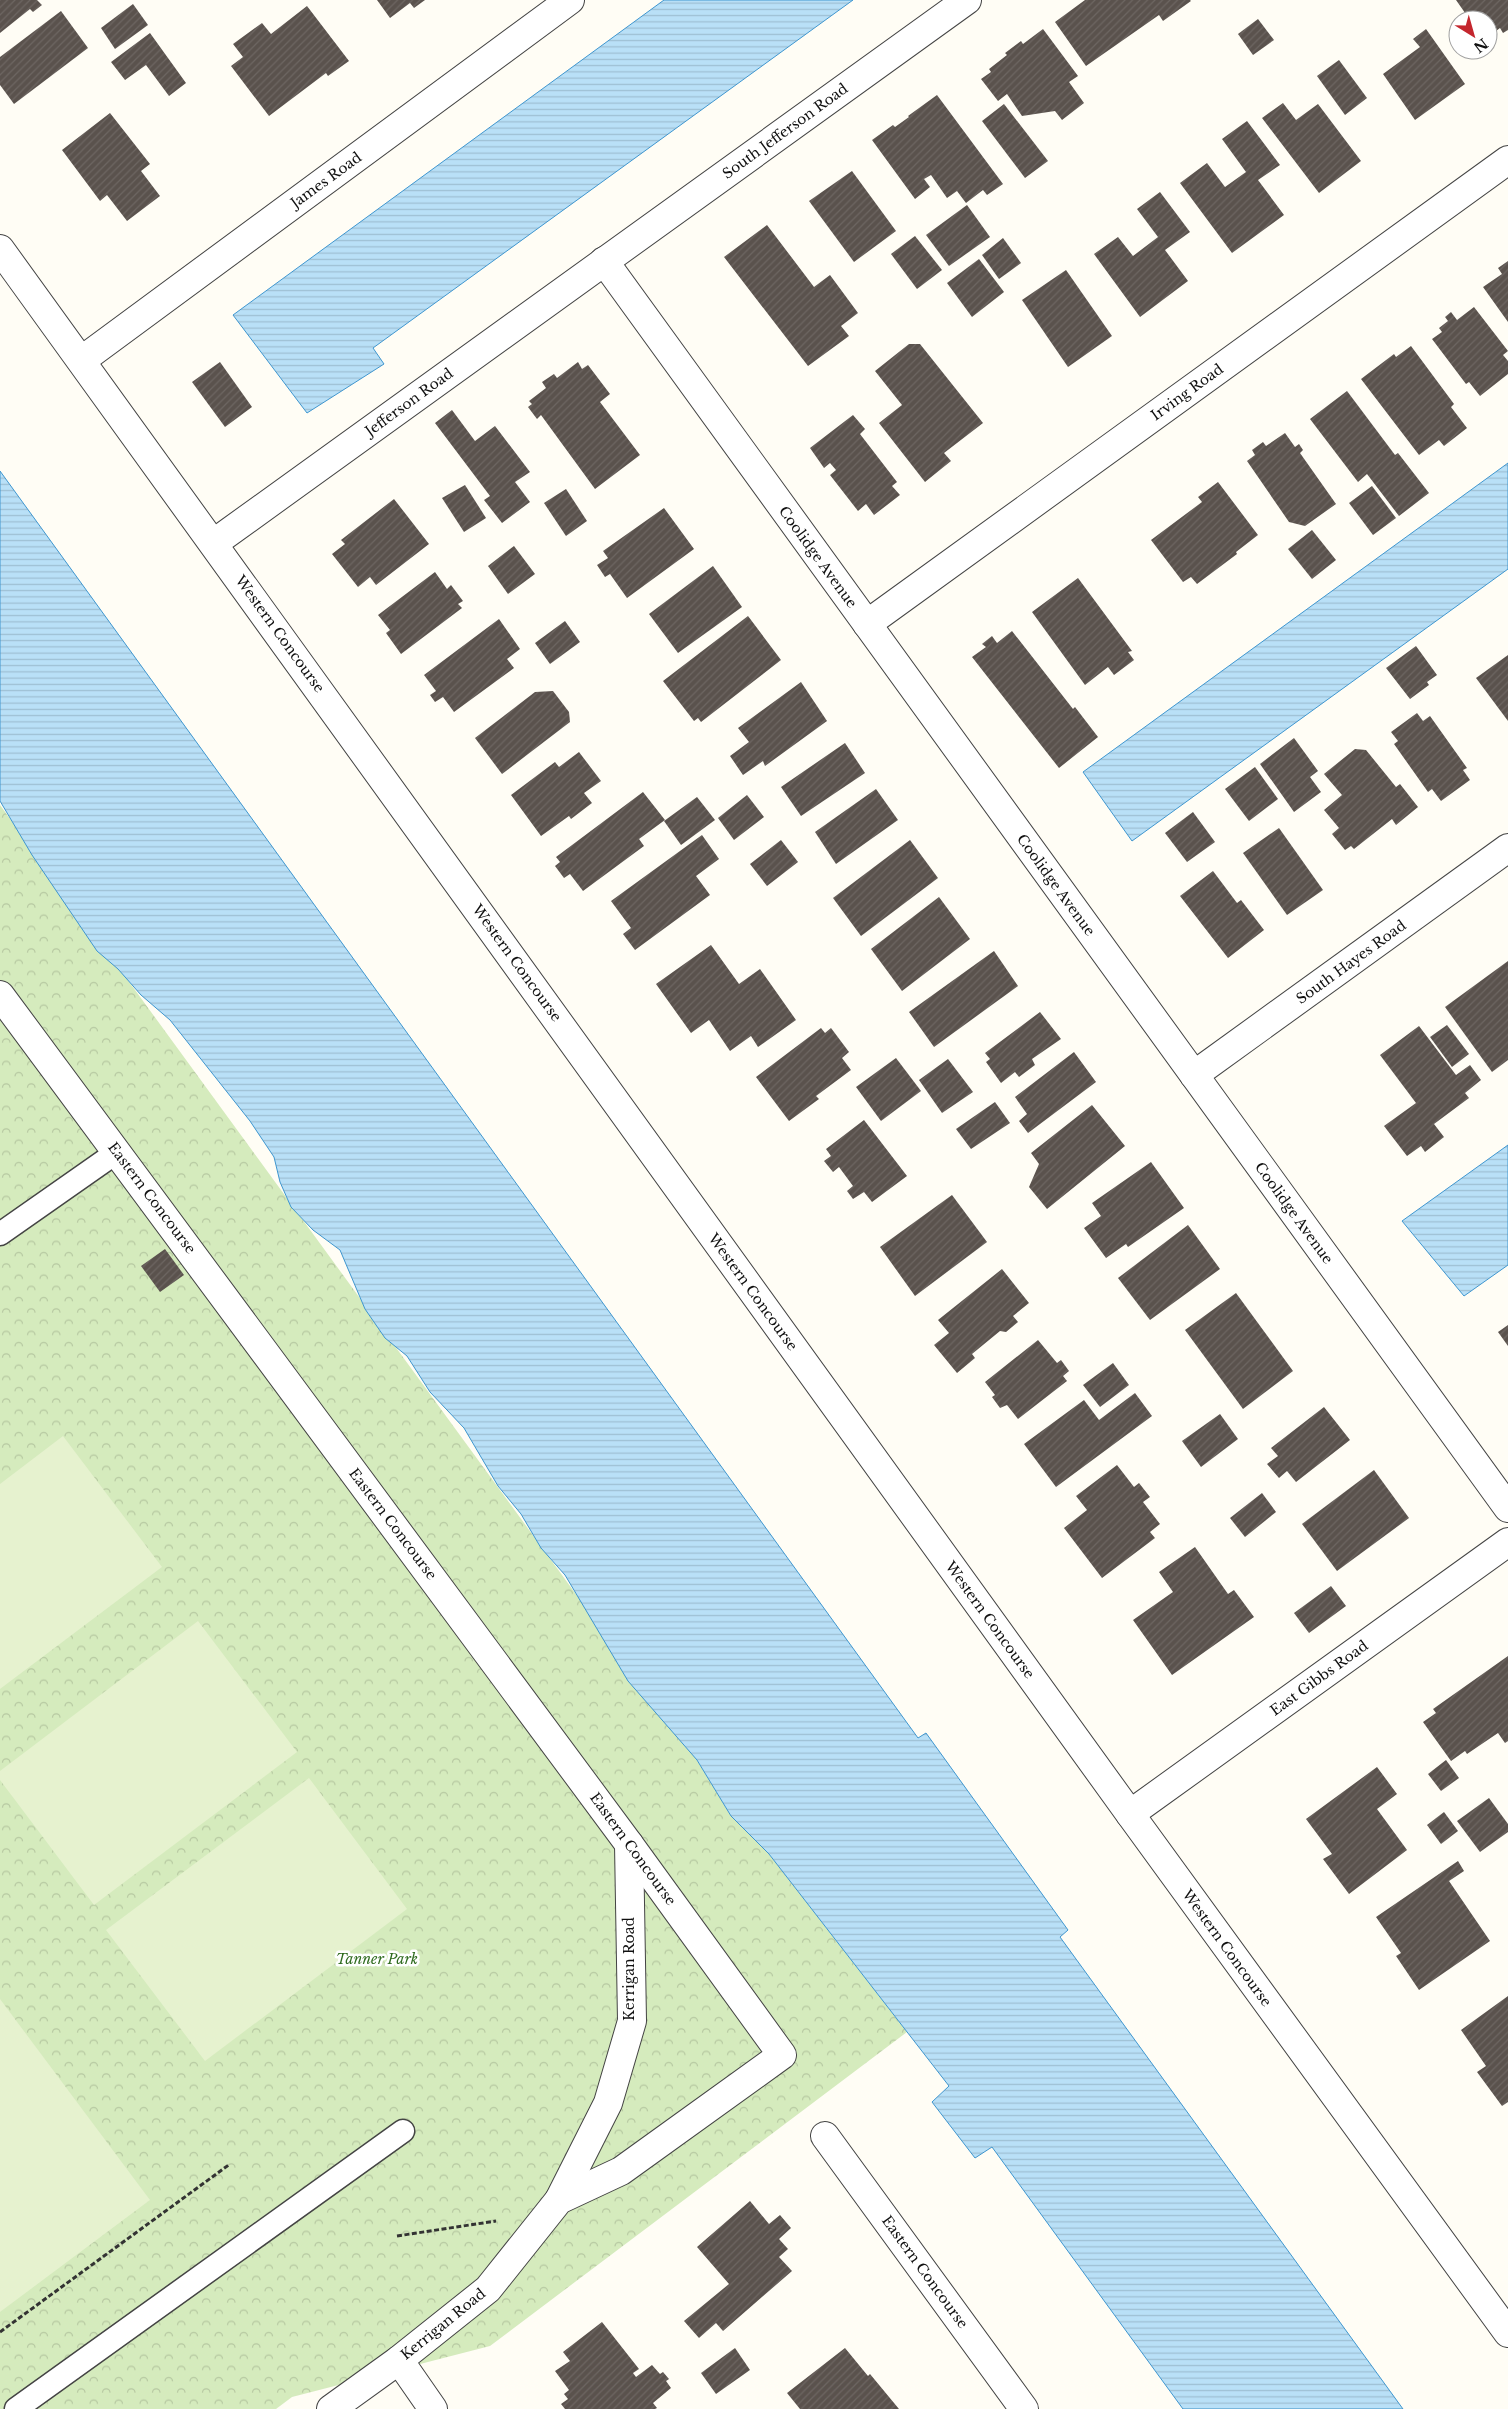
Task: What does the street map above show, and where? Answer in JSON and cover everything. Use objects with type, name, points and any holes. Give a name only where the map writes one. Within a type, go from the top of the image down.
[{"type":"street","name":"James Road","points":[[82,360],[570,0]]},
{"type":"street","name":"South Jefferson Road","points":[[604,261],[966,0]]},
{"type":"street","name":"Irving Road","points":[[867,624],[1508,160]]},
{"type":"street","name":"Western Concourse","points":[[0,249],[82,360],[1130,1814],[1508,2333]]},
{"type":"street","name":"Jefferson Road","points":[[214,543],[604,261]]},
{"type":"street","name":"Coolidge Avenue","points":[[604,261],[1508,1508]]},
{"type":"street","name":"South Hayes Road","points":[[1194,1075],[1508,848]]},
{"type":"street","name":"Eastern Concourse","points":[[0,995],[629,1844],[782,2055]]},
{"type":"street","name":"East Gibbs Road","points":[[1130,1814],[1508,1542]]},
{"type":"street","name":"Kerrigan Road","points":[[331,2409],[399,2360],[488,2290],[552,2208],[608,2103],[632,2021],[629,1844]]},
{"type":"street","name":"Kerrigan Road","points":[[552,2208],[621,2170],[782,2055]]},
{"type":"street","name":"Eastern Concourse","points":[[826,2136],[1024,2409]]},
{"type":"street","points":[[399,2360],[433,2409]]},
{"type":"lane","points":[[0,1234],[117,1152]]},
{"type":"lane","points":[[16,2409],[403,2131]]},
{"type":"path","points":[[0,2332],[230,2164]]},
{"type":"path","points":[[397,2236],[552,2208]]},
{"type":"green space","name":"Tanner Park","points":[[0,805],[697,1760],[731,1816],[769,1854],[907,2032],[490,2346],[292,2397],[276,2409],[0,2409]]},
{"type":"green space","points":[[63,1436],[162,1567],[0,1689],[0,1484]]},
{"type":"green space","points":[[198,1621],[297,1752],[94,1905],[0,1780],[0,1771]]},
{"type":"green space","points":[[309,1778],[407,1909],[205,2061],[106,1930]]},
{"type":"green space","points":[[0,1999],[150,2200],[0,2312]]},
{"type":"water","points":[[664,0],[853,0],[373,348],[384,364],[307,413],[233,315]]},
{"type":"water","points":[[1508,463],[1508,569],[1132,841],[1083,772]]},
{"type":"water","points":[[0,471],[918,1738],[926,1733],[1068,1930],[1060,1937],[1403,2409],[1183,2409],[992,2147],[975,2158],[932,2102],[949,2086],[769,1854],[731,1816],[697,1760],[628,1681],[565,1575],[541,1548],[521,1514],[498,1486],[464,1428],[430,1392],[407,1356],[385,1338],[365,1309],[340,1250],[313,1230],[291,1207],[280,1182],[274,1157],[250,1121],[170,1020],[141,995],[118,969],[97,951],[32,855],[0,801]]},
{"type":"water","points":[[1508,1145],[1508,1265],[1464,1296],[1402,1221]]},
{"type":"building","points":[[0,0],[37,0],[42,5],[33,12],[30,9],[0,33]]},
{"type":"building","points":[[377,0],[425,0],[414,8],[410,3],[390,18]]},
{"type":"building","points":[[1085,0],[1191,1],[1163,21],[1159,15],[1086,66],[1055,22]]},
{"type":"building","points":[[1456,0],[1508,0],[1508,30],[1503,33],[1500,28],[1498,30],[1498,10],[1463,10]]},
{"type":"building","points":[[133,4],[148,25],[115,49],[101,28]]},
{"type":"building","points":[[307,6],[349,61],[328,76],[326,73],[269,116],[231,66],[243,57],[233,44],[262,23],[271,34]]},
{"type":"building","points":[[61,11],[88,48],[14,104],[0,85],[0,57]]},
{"type":"building","points":[[1258,19],[1274,40],[1253,55],[1238,34]]},
{"type":"building","points":[[1043,29],[1078,76],[1069,82],[1084,103],[1062,120],[1055,111],[1022,116],[1007,94],[998,101],[981,79],[991,72],[989,69],[1007,55],[1005,53],[1021,41],[1023,44]]},
{"type":"building","points":[[1426,29],[1465,84],[1415,120],[1383,74],[1420,47],[1413,39]]},
{"type":"building","points":[[150,33],[186,83],[169,96],[146,65],[125,80],[111,62]]},
{"type":"building","points":[[1339,60],[1367,98],[1345,115],[1317,76]]},
{"type":"building","points":[[937,95],[1003,184],[987,195],[983,190],[966,203],[957,191],[947,198],[931,175],[924,179],[930,187],[915,199],[872,140],[893,125],[895,127]]},
{"type":"building","points":[[1283,103],[1296,120],[1318,104],[1361,161],[1319,193],[1262,118]]},
{"type":"building","points":[[1004,104],[1048,161],[1025,178],[982,121]]},
{"type":"building","points":[[110,113],[150,164],[141,171],[160,196],[127,221],[107,195],[100,201],[62,150]]},
{"type":"building","points":[[1247,121],[1280,165],[1258,180],[1284,215],[1232,253],[1180,183],[1207,163],[1225,187],[1246,172],[1222,139]]},
{"type":"building","points":[[852,171],[896,231],[854,262],[809,201]]},
{"type":"building","points":[[1160,192],[1190,232],[1165,250],[1188,281],[1140,317],[1094,254],[1118,237],[1133,256],[1158,237],[1137,209]]},
{"type":"building","points":[[967,205],[990,237],[949,266],[926,235]]},
{"type":"building","points":[[767,225],[814,287],[830,275],[858,313],[841,326],[849,336],[808,366],[724,257]]},
{"type":"building","points":[[915,236],[942,270],[917,289],[891,254]]},
{"type":"building","points":[[1003,238],[1021,263],[999,279],[982,255]]},
{"type":"building","points":[[979,259],[1004,292],[972,317],[947,283]]},
{"type":"building","points":[[1508,261],[1508,322],[1483,287],[1502,274],[1498,268]]},
{"type":"building","points":[[1066,270],[1112,336],[1068,367],[1022,300]]},
{"type":"building","points":[[1474,307],[1508,351],[1503,355],[1508,361],[1508,374],[1480,396],[1469,382],[1466,384],[1432,339],[1442,332],[1439,328],[1448,321],[1445,317],[1451,312],[1457,320]]},
{"type":"building","points":[[909,344],[920,344],[983,423],[944,453],[951,461],[925,482],[879,423],[902,405],[875,371]]},
{"type":"building","points":[[1411,346],[1454,404],[1451,407],[1467,428],[1444,446],[1439,440],[1419,455],[1361,379],[1394,354],[1396,357]]},
{"type":"building","points":[[220,362],[252,407],[225,427],[192,382]]},
{"type":"building","points":[[578,362],[582,369],[588,365],[610,394],[600,402],[640,455],[595,489],[541,415],[537,419],[528,407],[532,404],[529,401],[546,388],[542,382],[554,374],[557,378]]},
{"type":"building","points":[[1347,391],[1395,455],[1398,453],[1429,493],[1399,516],[1367,474],[1358,482],[1310,419]]},
{"type":"building","points":[[452,410],[475,441],[495,426],[530,472],[515,482],[530,502],[502,523],[484,500],[490,496],[435,423]]},
{"type":"building","points":[[853,415],[865,429],[860,434],[897,482],[892,486],[900,495],[874,515],[866,504],[858,511],[830,475],[836,470],[830,463],[824,468],[810,448]]},
{"type":"building","points":[[1285,433],[1295,447],[1299,444],[1303,450],[1300,453],[1336,504],[1305,526],[1289,522],[1247,461],[1255,455],[1252,450],[1263,442],[1266,446]]},
{"type":"building","points":[[1218,482],[1258,535],[1236,552],[1237,554],[1197,584],[1191,577],[1183,582],[1151,540],[1202,502],[1198,497]]},
{"type":"building","points":[[465,485],[486,518],[464,532],[442,498]]},
{"type":"building","points":[[1372,486],[1396,518],[1373,535],[1349,503]]},
{"type":"building","points":[[566,489],[587,521],[566,536],[544,503]]},
{"type":"building","points":[[394,499],[429,544],[376,585],[370,577],[358,587],[332,554],[345,544],[341,540]]},
{"type":"building","points":[[664,508],[694,549],[627,598],[610,574],[605,577],[597,565],[608,558],[603,551]]},
{"type":"building","points":[[1312,530],[1336,560],[1312,579],[1288,549]]},
{"type":"building","points":[[514,546],[535,574],[508,594],[488,566]]},
{"type":"building","points":[[713,566],[742,607],[678,653],[649,614]]},
{"type":"building","points":[[435,572],[447,589],[451,585],[463,601],[458,604],[462,608],[401,654],[386,633],[390,630],[378,615]]},
{"type":"building","points":[[1078,578],[1132,651],[1128,652],[1134,660],[1114,675],[1108,667],[1085,685],[1032,612]]},
{"type":"building","points":[[748,616],[781,660],[701,722],[698,718],[694,721],[663,681]]},
{"type":"building","points":[[499,619],[520,649],[507,659],[514,668],[454,712],[443,697],[435,702],[430,695],[436,691],[424,675]]},
{"type":"building","points":[[565,621],[580,642],[550,664],[535,643]]},
{"type":"building","points":[[1012,631],[1073,709],[1075,707],[1098,737],[1059,768],[972,657],[986,647],[982,644],[992,636],[997,643]]},
{"type":"building","points":[[1416,646],[1437,675],[1427,682],[1429,685],[1410,699],[1386,668]]},
{"type":"building","points":[[1508,655],[1508,721],[1476,678]]},
{"type":"building","points":[[801,682],[827,721],[765,766],[763,761],[743,775],[730,756],[749,742],[738,728]]},
{"type":"building","points":[[553,691],[569,712],[570,722],[502,774],[475,738],[535,692]]},
{"type":"building","points":[[1417,713],[1423,721],[1430,716],[1467,768],[1463,770],[1470,780],[1441,801],[1432,789],[1428,792],[1394,744],[1398,741],[1391,732]]},
{"type":"building","points":[[1294,738],[1318,771],[1310,777],[1321,792],[1294,812],[1260,764]]},
{"type":"building","points":[[845,743],[865,773],[801,816],[781,787]]},
{"type":"building","points":[[1355,749],[1366,750],[1396,787],[1400,784],[1418,807],[1396,825],[1392,819],[1354,849],[1351,846],[1345,850],[1332,834],[1339,828],[1324,810],[1342,795],[1324,774]]},
{"type":"building","points":[[579,752],[601,781],[584,793],[592,803],[571,819],[569,816],[541,836],[511,795],[555,762],[559,767]]},
{"type":"building","points":[[1255,767],[1278,799],[1249,821],[1225,789]]},
{"type":"building","points":[[876,789],[898,820],[836,864],[815,832]]},
{"type":"building","points":[[643,792],[665,820],[639,839],[644,846],[583,891],[570,874],[564,878],[555,866],[560,862],[556,857]]},
{"type":"building","points":[[747,795],[764,817],[734,840],[718,818]]},
{"type":"building","points":[[697,797],[715,820],[681,845],[664,821]]},
{"type":"building","points":[[1193,812],[1215,842],[1187,862],[1165,833]]},
{"type":"building","points":[[1279,828],[1323,890],[1287,915],[1243,853]]},
{"type":"building","points":[[702,835],[719,859],[696,876],[710,895],[635,950],[623,934],[631,928],[611,901]]},
{"type":"building","points":[[781,840],[798,862],[767,886],[750,864]]},
{"type":"building","points":[[910,840],[938,878],[861,936],[833,898]]},
{"type":"building","points":[[1213,871],[1237,903],[1241,900],[1264,930],[1228,958],[1180,896]]},
{"type":"building","points":[[939,897],[970,939],[902,991],[871,949]]},
{"type":"building","points":[[711,945],[739,984],[760,969],[796,1020],[758,1047],[751,1036],[730,1051],[709,1020],[691,1033],[656,984]]},
{"type":"building","points":[[994,951],[1018,986],[934,1047],[909,1012]]},
{"type":"building","points":[[1508,961],[1508,1060],[1492,1072],[1445,1007]]},
{"type":"building","points":[[1040,1012],[1061,1039],[1032,1059],[1035,1065],[1019,1077],[1015,1072],[1001,1083],[986,1062],[990,1059],[985,1053]]},
{"type":"building","points":[[1447,1025],[1469,1054],[1452,1067],[1430,1037]]},
{"type":"building","points":[[1419,1026],[1456,1075],[1470,1065],[1481,1080],[1465,1093],[1469,1098],[1434,1124],[1444,1137],[1425,1152],[1421,1146],[1407,1156],[1384,1126],[1416,1103],[1380,1055]]},
{"type":"building","points":[[821,1028],[825,1033],[831,1028],[849,1052],[842,1058],[851,1070],[816,1096],[819,1099],[789,1121],[756,1077]]},
{"type":"building","points":[[1074,1052],[1096,1082],[1028,1133],[1019,1121],[1027,1114],[1015,1097]]},
{"type":"building","points":[[896,1058],[921,1091],[881,1121],[856,1087]]},
{"type":"building","points":[[948,1059],[973,1092],[942,1113],[919,1080]]},
{"type":"building","points":[[995,1102],[1010,1123],[971,1149],[956,1129]]},
{"type":"building","points":[[1092,1105],[1125,1146],[1047,1209],[1029,1187],[1039,1164],[1031,1153]]},
{"type":"building","points":[[864,1120],[907,1176],[872,1202],[864,1192],[853,1199],[847,1191],[853,1186],[839,1167],[833,1172],[824,1161],[831,1156],[826,1149]]},
{"type":"building","points":[[1151,1162],[1184,1208],[1128,1247],[1126,1244],[1106,1258],[1084,1228],[1101,1216],[1092,1203]]},
{"type":"building","points":[[952,1195],[987,1242],[915,1296],[880,1247]]},
{"type":"building","points":[[1188,1225],[1220,1269],[1150,1320],[1118,1278]]},
{"type":"building","points":[[165,1249],[184,1275],[160,1292],[141,1266]]},
{"type":"building","points":[[1002,1269],[1029,1303],[1013,1316],[1018,1322],[1006,1332],[1000,1331],[972,1354],[975,1358],[957,1373],[934,1345],[949,1333],[938,1320]]},
{"type":"building","points":[[1236,1293],[1293,1371],[1243,1409],[1185,1330]]},
{"type":"building","points":[[1508,1325],[1508,1346],[1498,1332]]},
{"type":"building","points":[[1038,1340],[1057,1363],[1061,1360],[1069,1371],[1063,1376],[1067,1381],[1018,1419],[1007,1405],[1000,1408],[992,1397],[995,1395],[985,1382]]},
{"type":"building","points":[[1113,1363],[1129,1385],[1100,1407],[1083,1385]]},
{"type":"building","points":[[1135,1393],[1152,1416],[1056,1487],[1024,1444],[1084,1400],[1099,1420]]},
{"type":"building","points":[[1324,1407],[1350,1440],[1296,1482],[1287,1471],[1279,1478],[1267,1464],[1278,1456],[1271,1448]]},
{"type":"building","points":[[1220,1414],[1238,1439],[1201,1467],[1182,1441]]},
{"type":"building","points":[[1117,1465],[1134,1487],[1139,1483],[1150,1497],[1143,1502],[1160,1524],[1150,1532],[1155,1538],[1102,1578],[1064,1528],[1087,1510],[1076,1496]]},
{"type":"building","points":[[1374,1470],[1409,1518],[1337,1571],[1302,1524]]},
{"type":"building","points":[[1262,1493],[1276,1512],[1245,1537],[1230,1518]]},
{"type":"building","points":[[1195,1547],[1228,1594],[1234,1590],[1254,1617],[1172,1675],[1133,1620],[1173,1592],[1159,1572]]},
{"type":"building","points":[[1331,1586],[1346,1606],[1309,1633],[1294,1613]]},
{"type":"building","points":[[1508,1656],[1508,1741],[1505,1743],[1498,1733],[1467,1754],[1465,1751],[1451,1761],[1423,1722],[1436,1713],[1433,1709]]},
{"type":"building","points":[[1446,1760],[1459,1778],[1441,1791],[1428,1774]]},
{"type":"building","points":[[1377,1767],[1397,1794],[1377,1809],[1407,1850],[1349,1894],[1323,1859],[1332,1854],[1306,1819]]},
{"type":"building","points":[[1489,1798],[1508,1824],[1508,1832],[1480,1852],[1457,1821]]},
{"type":"building","points":[[1444,1812],[1458,1831],[1441,1844],[1427,1825]]},
{"type":"building","points":[[1458,1861],[1464,1871],[1449,1881],[1490,1941],[1419,1990],[1396,1956],[1401,1953],[1376,1917]]},
{"type":"building","points":[[1508,1996],[1508,2102],[1502,2106],[1477,2072],[1486,2066],[1461,2030]]},
{"type":"building","points":[[750,2201],[769,2224],[780,2215],[791,2228],[779,2239],[788,2249],[779,2257],[792,2271],[723,2331],[716,2323],[699,2338],[684,2321],[729,2284],[697,2247]]},
{"type":"building","points":[[602,2322],[639,2369],[633,2373],[636,2377],[652,2365],[660,2374],[663,2372],[669,2379],[666,2381],[671,2388],[653,2403],[657,2408],[565,2409],[561,2404],[568,2399],[564,2394],[569,2390],[555,2371],[570,2361],[563,2352]]},
{"type":"building","points":[[735,2348],[750,2370],[716,2394],[701,2373]]},
{"type":"building","points":[[845,2348],[899,2409],[800,2409],[787,2393]]}]
